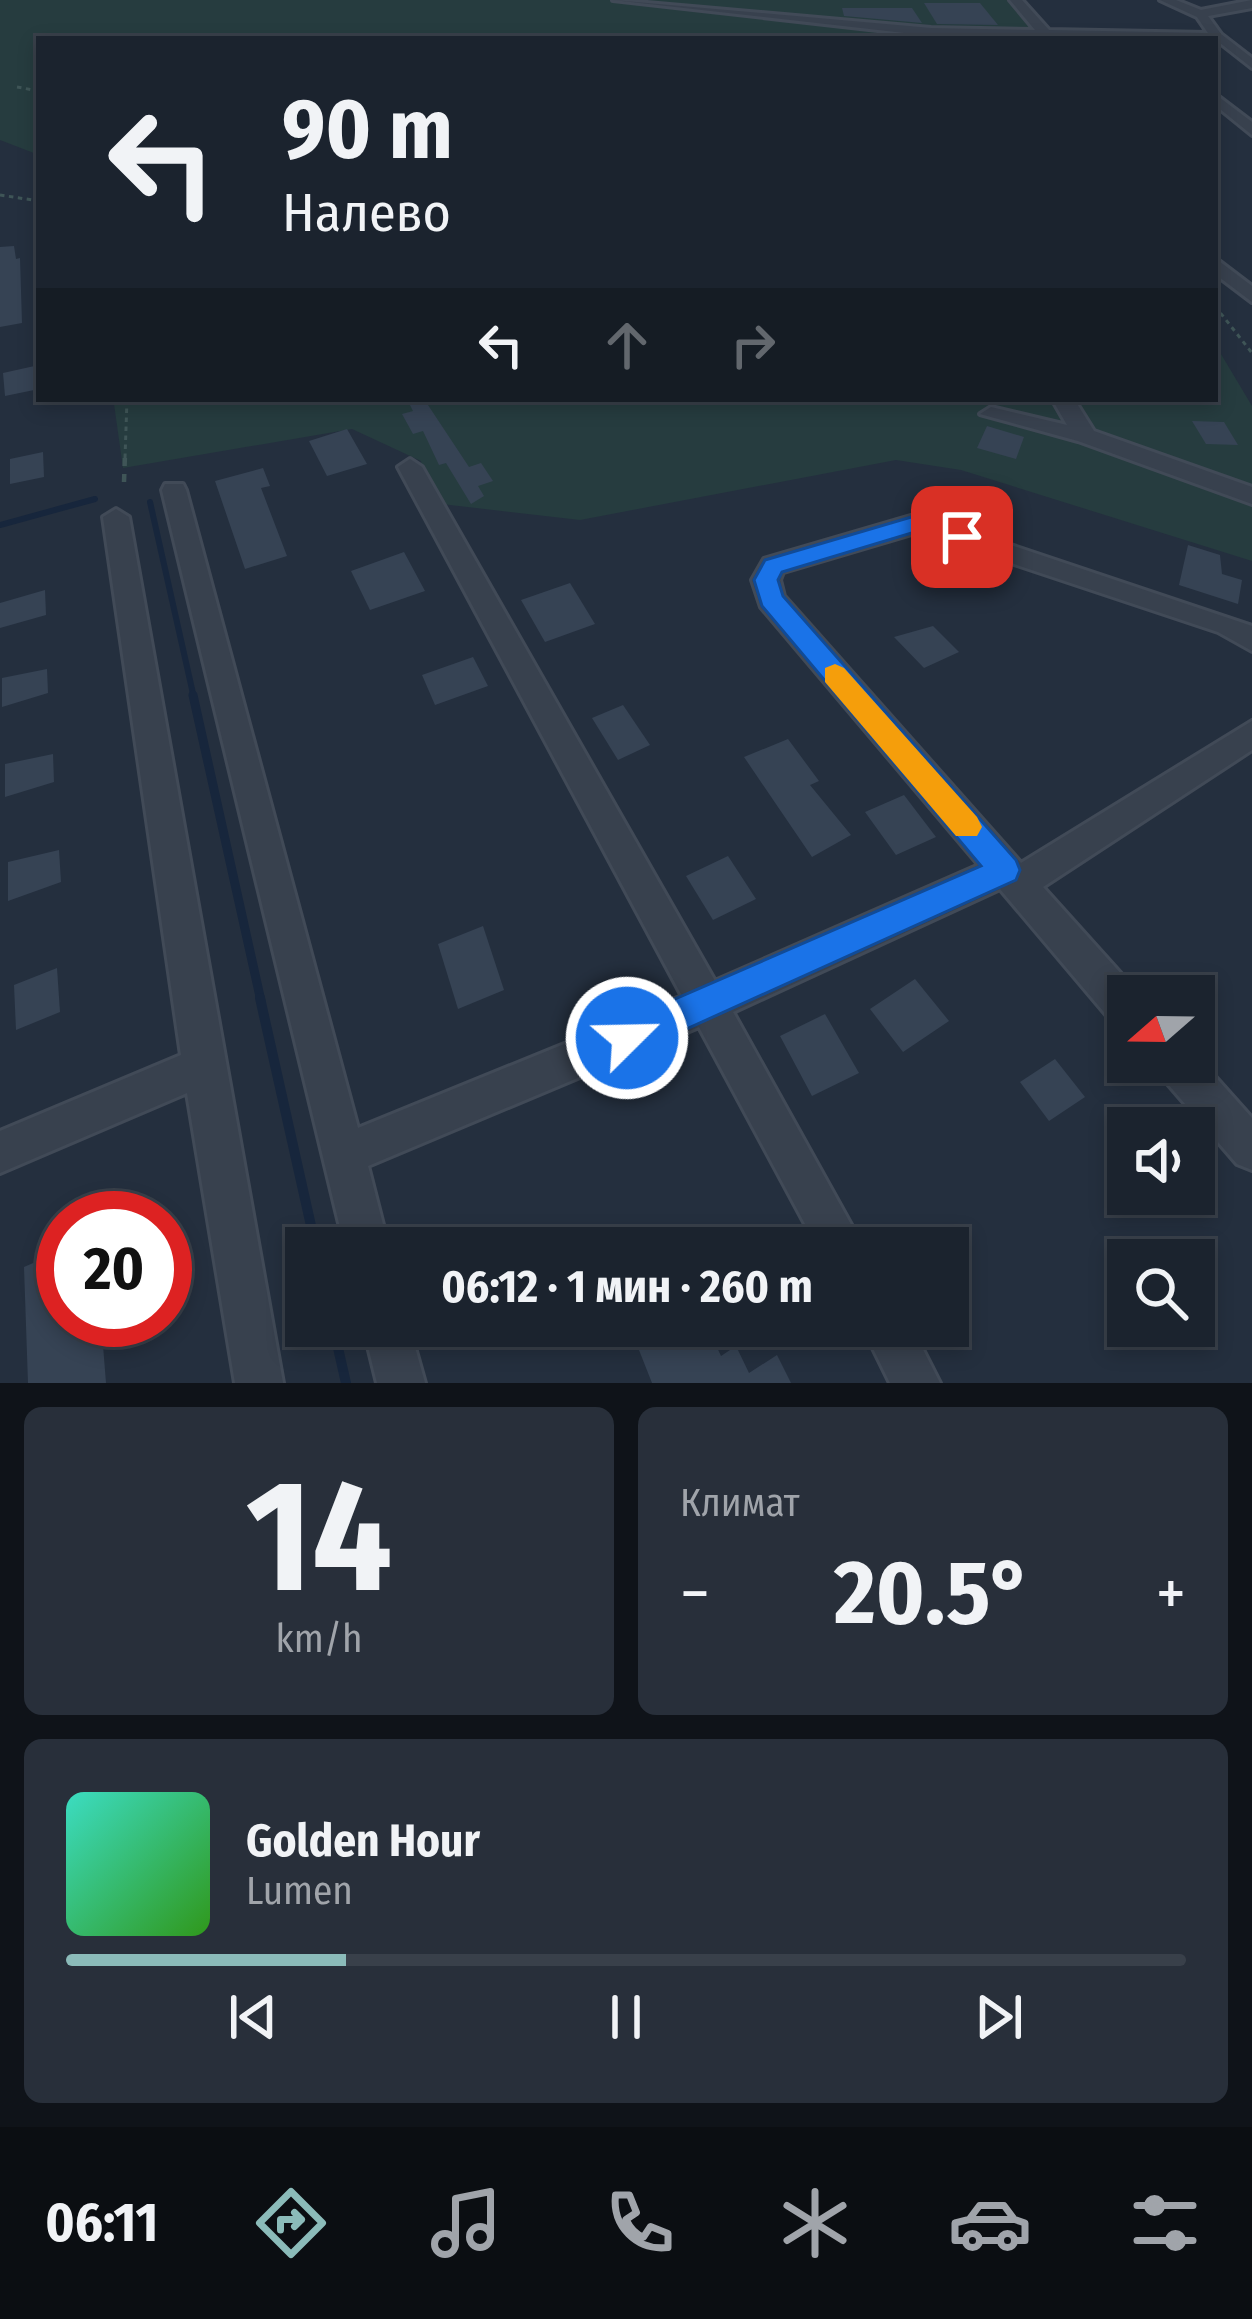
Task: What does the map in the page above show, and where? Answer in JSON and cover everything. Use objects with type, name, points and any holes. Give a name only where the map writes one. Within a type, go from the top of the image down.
[{"type":"street","points":[[619,0],[836,25],[1160,36]]},
{"type":"street","points":[[836,25],[845,12],[842,0]]},
{"type":"street","points":[[1016,0],[1046,34]]},
{"type":"street","points":[[1166,0],[1201,14],[1216,36]]},
{"type":"street","points":[[1201,14],[1250,3]]},
{"type":"street","points":[[836,25],[845,36]]},
{"type":"street","points":[[1218,38],[1252,64]]},
{"type":"street","points":[[1218,101],[1252,130]]},
{"type":"street","points":[[1218,267],[1252,296]]},
{"type":"street","points":[[1065,402],[1084,436]]},
{"type":"street","points":[[991,413],[1084,436],[1252,496]]},
{"type":"street","points":[[410,467],[830,1227]]},
{"type":"street","points":[[174,490],[362,1227]]},
{"type":"street","points":[[120,499],[202,1066],[259,1383]]},
{"type":"street","points":[[1107,986],[771,600],[766,580],[773,566],[918,523],[1228,625],[1252,640]]},
{"type":"street","points":[[344,1155],[1011,877],[1252,734]]},
{"type":"street","points":[[0,1152],[202,1066]]},
{"type":"street","points":[[1193,1083],[1252,1149]]},
{"type":"street","points":[[391,1347],[400,1383]]},
{"type":"street","points":[[896,1347],[916,1383]]},
{"type":"path","points":[[17,87],[36,91]]},
{"type":"path","points":[[0,194],[36,200]]},
{"type":"path","points":[[1218,309],[1232,321],[1252,353]]},
{"type":"path","points":[[120,499],[127,402]]},
{"type":"green space","points":[[0,0],[1016,0],[1045,34],[36,36],[36,154],[0,140]]},
{"type":"green space","points":[[1218,349],[1252,406],[1252,561],[961,470],[896,460],[580,520],[424,502],[421,461],[352,429],[123,468],[114,404],[1218,402]]},
{"type":"building","points":[[924,3],[980,3],[998,25],[937,24]]},
{"type":"building","points":[[842,8],[912,8],[922,23],[844,16]]},
{"type":"building","points":[[14,246],[16,259],[20,258],[22,323],[0,327],[0,247]]},
{"type":"building","points":[[36,366],[36,390],[5,396],[3,373]]},
{"type":"building","points":[[408,402],[426,402],[469,467],[481,463],[493,481],[478,486],[484,496],[471,504],[446,463],[439,465],[423,431],[413,434],[402,414],[413,411]]},
{"type":"building","points":[[1192,421],[1224,422],[1238,445],[1206,444]]},
{"type":"building","points":[[987,426],[1024,437],[1016,459],[977,448]]},
{"type":"building","points":[[347,429],[367,464],[327,476],[309,441]]},
{"type":"building","points":[[43,452],[44,477],[10,484],[10,459]]},
{"type":"building","points":[[263,468],[270,486],[261,488],[287,556],[245,569],[215,481]]},
{"type":"building","points":[[1188,545],[1220,555],[1222,574],[1242,580],[1238,604],[1179,585]]},
{"type":"building","points":[[404,552],[425,591],[370,610],[351,571]]},
{"type":"building","points":[[570,583],[595,624],[545,642],[521,600]]},
{"type":"building","points":[[45,590],[46,615],[0,628],[0,603]]},
{"type":"building","points":[[933,626],[959,652],[924,668],[894,637]]},
{"type":"building","points":[[473,657],[488,686],[435,705],[422,675]]},
{"type":"building","points":[[47,669],[48,693],[2,707],[2,678]]},
{"type":"building","points":[[623,705],[650,745],[618,760],[592,718]]},
{"type":"building","points":[[788,739],[819,781],[810,785],[851,835],[812,857],[744,757]]},
{"type":"building","points":[[53,754],[54,782],[5,797],[5,764]]},
{"type":"building","points":[[904,795],[936,837],[896,855],[865,812]]},
{"type":"building","points":[[59,850],[61,882],[8,901],[8,862]]},
{"type":"building","points":[[728,856],[756,899],[713,920],[686,876]]},
{"type":"building","points":[[483,926],[504,990],[458,1009],[438,944]]},
{"type":"building","points":[[57,968],[60,1012],[16,1030],[14,985]]},
{"type":"building","points":[[915,979],[949,1021],[903,1052],[870,1009]]},
{"type":"building","points":[[825,1014],[859,1073],[812,1096],[780,1036]]},
{"type":"building","points":[[1055,1059],[1085,1097],[1049,1121],[1020,1082]]},
{"type":"building","points":[[36,1262],[36,1347],[103,1347],[106,1383],[28,1383],[24,1267]]},
{"type":"building","points":[[638,1347],[717,1347],[721,1356],[736,1347],[749,1373],[777,1355],[791,1383],[652,1383]]},
{"type":"waterway","points":[[0,525],[95,499]]},
{"type":"waterway","points":[[150,502],[194,698]]},
{"type":"waterway","points":[[193,695],[261,1001]]},
{"type":"waterway","points":[[260,998],[311,1227]]},
{"type":"waterway","points":[[338,1347],[346,1383]]},
{"type":"slow traffic","points":[[835,675],[966,827]]},
{"type":"route","points":[[627,1038],[1004,870],[771,600],[766,580],[773,566],[918,523],[962,537]]}]
